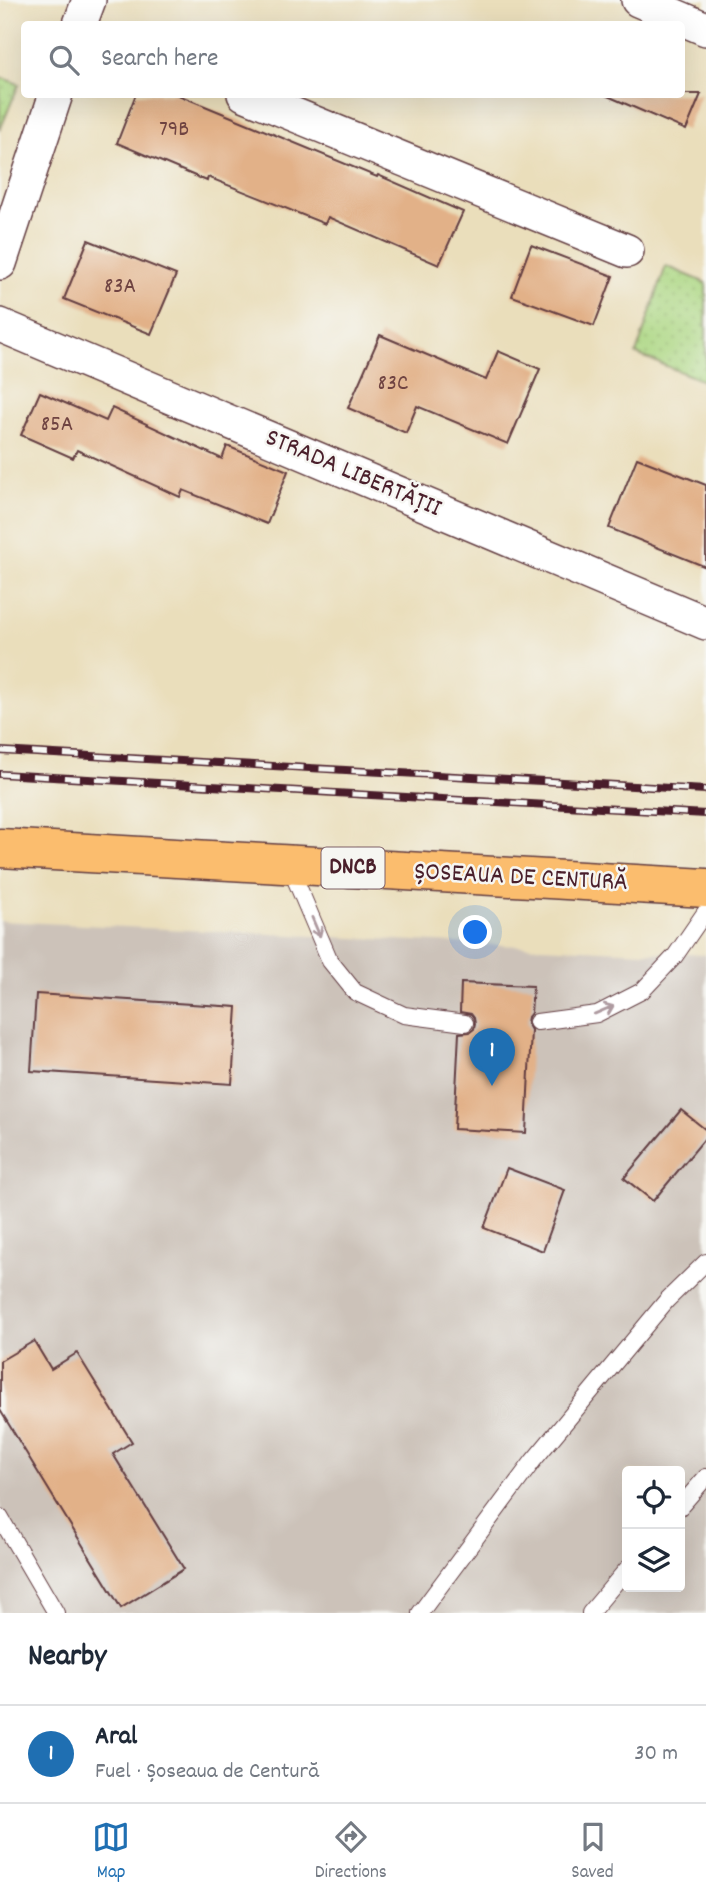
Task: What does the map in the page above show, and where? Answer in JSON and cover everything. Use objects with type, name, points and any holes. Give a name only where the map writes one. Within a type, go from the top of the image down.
[{"type":"main road","name":"ȘOSEAUA DE CENTURĂ","points":[[0,848],[706,888]]},
{"type":"street","points":[[81,21],[89,0]]},
{"type":"street","points":[[638,0],[706,29]]},
{"type":"street","points":[[0,263],[55,98]]},
{"type":"street","points":[[254,98],[627,251]]},
{"type":"street","name":"STRADA LIBERTĂȚII","points":[[0,324],[706,623]]},
{"type":"lane","points":[[289,865],[330,961],[355,992],[404,1015],[465,1023]]},
{"type":"lane","points":[[537,1022],[597,1014],[642,991],[675,957],[706,911]]},
{"type":"lane","points":[[420,1613],[533,1461],[667,1300],[706,1262]]},
{"type":"lane","points":[[685,1501],[706,1477]]},
{"type":"lane","points":[[0,1517],[56,1613]]},
{"type":"lane","points":[[590,1613],[622,1575]]},
{"type":"shaded area","points":[[0,921],[706,955],[706,1613],[0,1613]]},
{"type":"green space","points":[[0,77],[19,84],[0,130]]},
{"type":"green space","points":[[666,266],[706,283],[706,382],[636,354]]},
{"type":"building","points":[[685,94],[701,94],[686,130],[612,98],[685,98]]},
{"type":"building","points":[[134,98],[186,98],[463,212],[439,265],[328,217],[325,224],[208,177],[207,181],[117,143]]},
{"type":"building","points":[[88,240],[176,275],[151,334],[64,299]]},
{"type":"building","points":[[531,245],[613,276],[594,326],[512,296]]},
{"type":"building","points":[[380,335],[486,380],[498,351],[540,369],[508,444],[417,406],[406,433],[348,408]]},
{"type":"building","points":[[40,392],[106,421],[112,408],[222,459],[227,446],[288,471],[267,524],[183,490],[180,497],[77,450],[73,458],[21,435]]},
{"type":"building","points":[[637,458],[706,485],[706,567],[609,528]]},
{"type":"building","points":[[461,983],[533,986],[531,1013],[527,1023],[531,1030],[526,1133],[454,1129],[459,1033],[470,1032],[475,1024],[471,1014],[460,1012]]},
{"type":"building","points":[[36,994],[237,1007],[232,1084],[31,1071]]},
{"type":"building","points":[[681,1110],[706,1130],[706,1137],[653,1201],[624,1178]]},
{"type":"building","points":[[507,1168],[565,1190],[543,1251],[484,1228]]},
{"type":"building","points":[[34,1341],[51,1369],[77,1353],[132,1442],[113,1454],[184,1569],[121,1608],[0,1410],[0,1361]]},
{"type":"railway","points":[[0,751],[706,790]]},
{"type":"railway","points":[[0,774],[706,814]]},
{"type":"place","name":"Aral","points":[[492,1086]]}]
